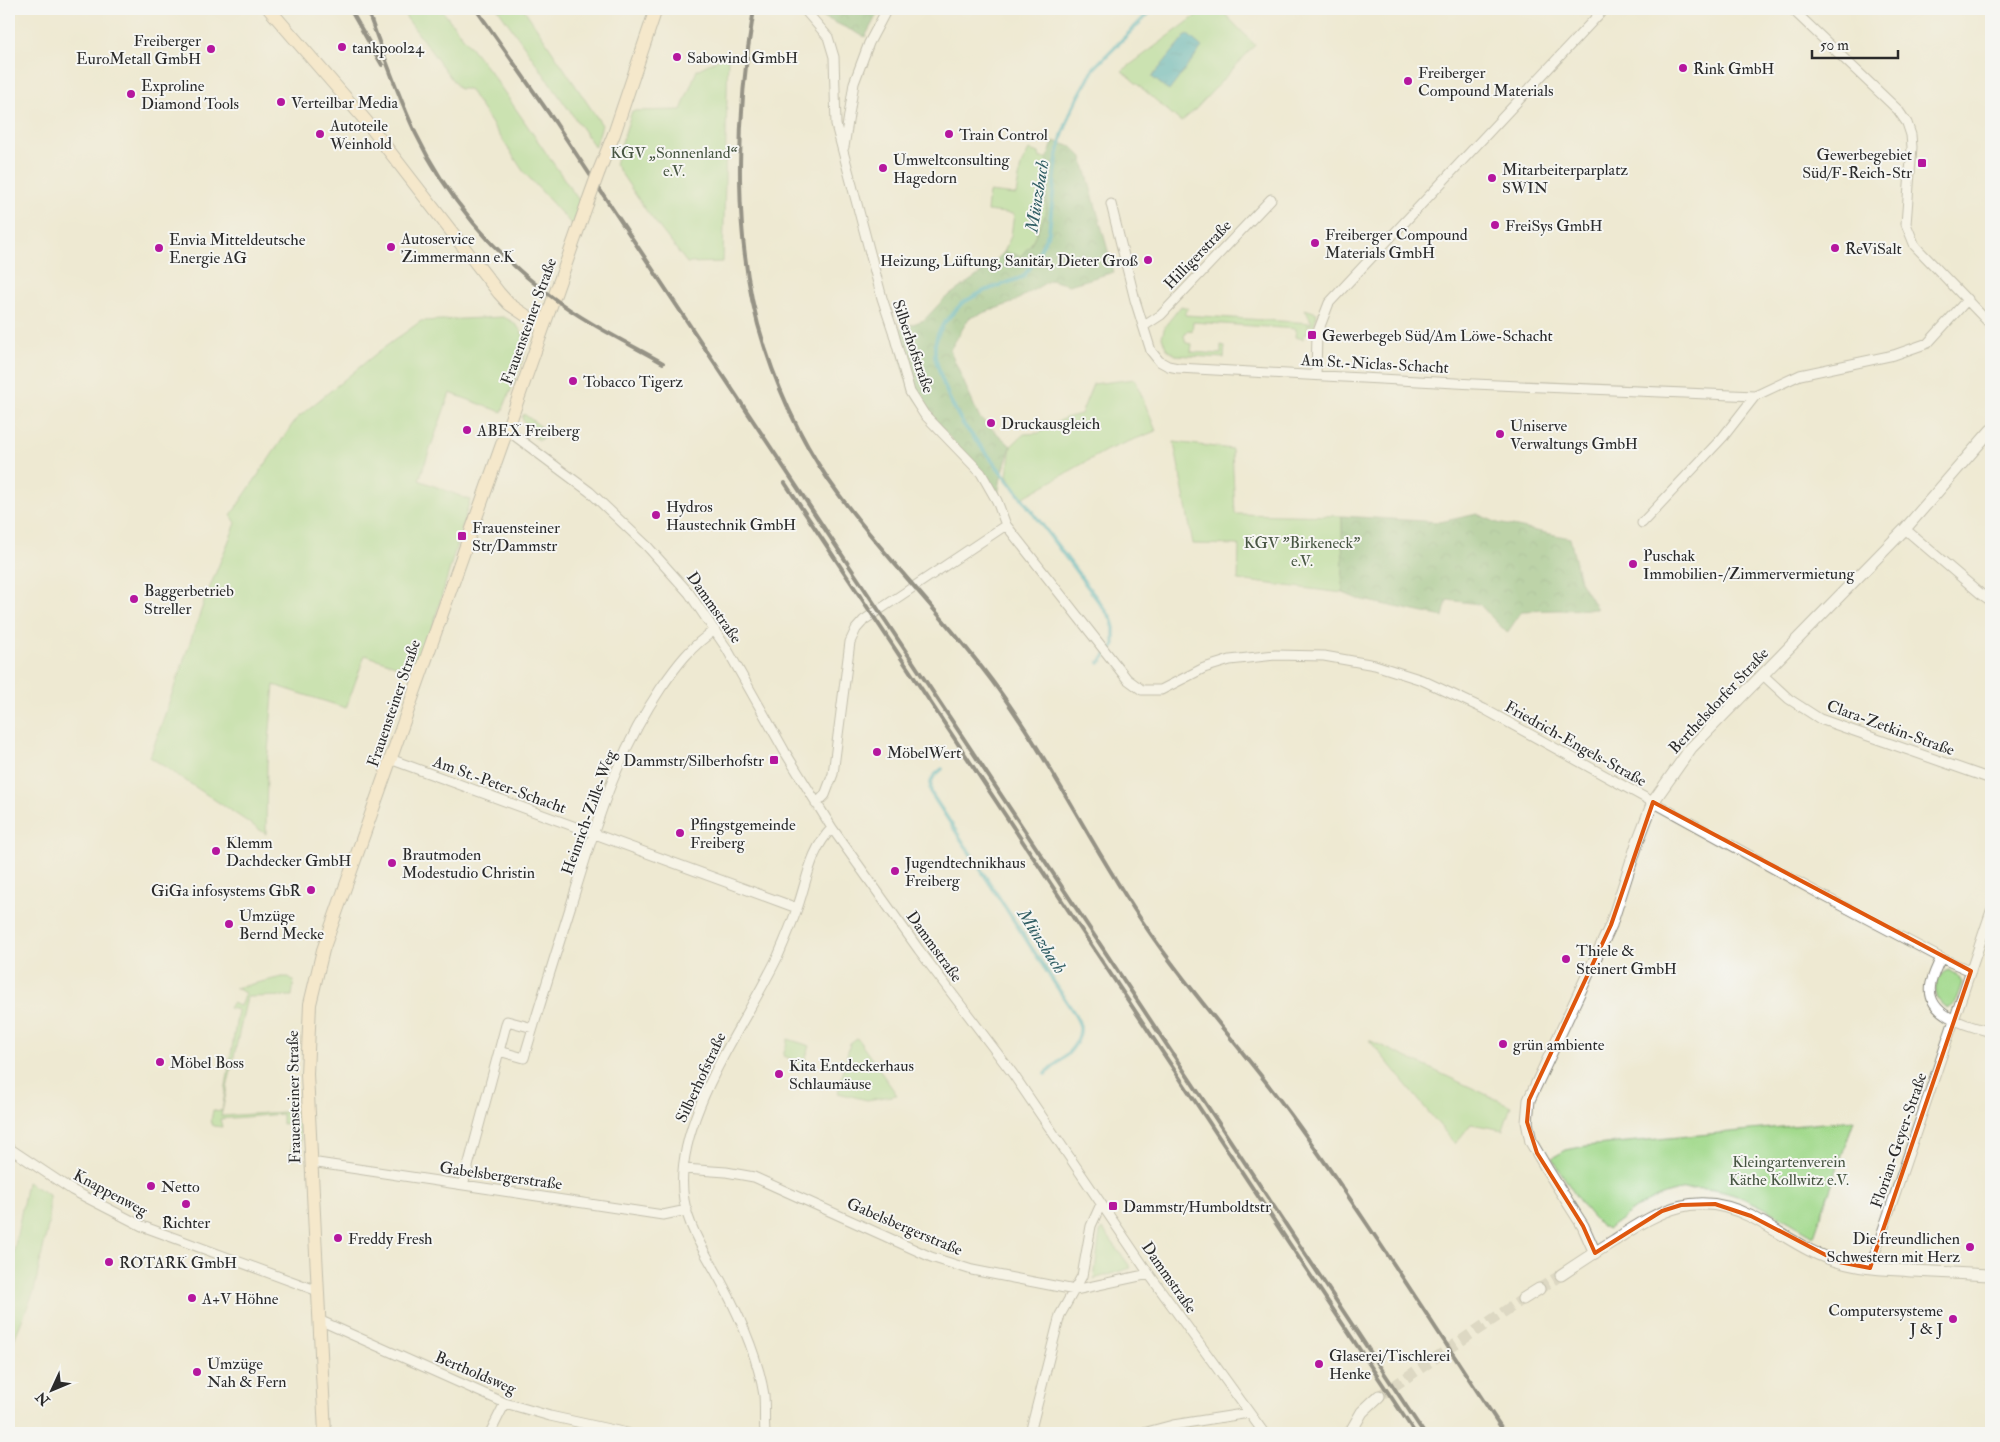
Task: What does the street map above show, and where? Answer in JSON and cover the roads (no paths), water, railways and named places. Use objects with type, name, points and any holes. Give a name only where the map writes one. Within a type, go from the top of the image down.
[{"type":"main road","points":[[269,9],[366,121],[499,293],[509,304],[543,327]]},
{"type":"main road","name":"Frauensteiner Straße","points":[[326,1433],[307,1074],[308,1024],[313,986],[323,950],[543,327],[614,134],[656,9]]},
{"type":"street","name":"Silberhofstraße","points":[[804,9],[828,37],[834,57],[836,125],[851,187],[910,392],[924,414],[981,474],[997,501],[1006,525],[1115,666],[1127,679],[1142,690]]},
{"type":"street","name":"Silberhofstraße","points":[[843,150],[854,83],[869,43],[887,9]]},
{"type":"street","points":[[1316,375],[1317,334],[1329,303],[1604,9]]},
{"type":"street","points":[[1792,9],[1887,98],[1907,123],[1912,135],[1912,146],[1906,224],[1914,246],[1968,299],[1991,325]]},
{"type":"street","name":"Hilligerstraße","points":[[1144,326],[1161,314],[1271,199]]},
{"type":"street","name":"Am St.-Niclas-Schacht","points":[[1111,204],[1135,300],[1152,351],[1159,361],[1168,366],[1755,396]]},
{"type":"street","name":"Am St.-Niclas-Schacht","points":[[1642,523],[1723,437],[1755,396],[1800,375],[1894,355],[1928,342],[1968,299]]},
{"type":"street","name":"Dammstraße","points":[[507,430],[590,492],[647,546],[689,593],[715,630],[816,804],[832,828],[919,950],[1013,1074],[1149,1274],[1264,1433]]},
{"type":"street","name":"Berthelsdorfer Straße","points":[[1595,1253],[1584,1226],[1531,1142],[1527,1122],[1529,1100],[1611,925],[1638,841],[1653,802],[1691,748],[1905,529],[1991,430]]},
{"type":"street","points":[[816,804],[824,795],[833,774],[846,664],[850,642],[856,629],[864,620],[1006,525]]},
{"type":"street","points":[[1905,529],[1991,601]]},
{"type":"street","name":"Heinrich-Zille-Weg","points":[[499,1052],[524,1058],[606,794],[642,717],[674,669],[699,641],[715,630]]},
{"type":"street","name":"Friedrich-Engels-Straße","points":[[1142,690],[1161,690],[1204,668],[1230,660],[1275,655],[1324,656],[1375,666],[1422,680],[1484,709],[1818,893],[1940,958],[1971,971]]},
{"type":"street","name":"Clara-Zetkin-Straße","points":[[1763,675],[1789,699],[1820,719],[1991,778]]},
{"type":"street","name":"Am St.-Peter-Schacht","points":[[390,760],[797,908]]},
{"type":"street","name":"Silberhofstraße","points":[[765,1433],[764,1396],[754,1359],[730,1298],[699,1242],[687,1210],[684,1199],[684,1169],[689,1136],[704,1098],[778,956],[797,908],[812,856],[821,839],[832,828]]},
{"type":"street","name":"Florian-Geyer-Straße","points":[[1870,1268],[1991,911]]},
{"type":"street","points":[[1940,958],[1931,984],[1931,993],[1934,1001],[1953,1020],[1991,1032]]},
{"type":"street","points":[[463,1185],[507,1021],[533,1028]]},
{"type":"street","name":"Knappenweg","points":[[9,1148],[72,1190],[142,1226],[318,1291]]},
{"type":"street","name":"Gabelsbergerstraße","points":[[311,1162],[663,1214],[687,1210]]},
{"type":"street","name":"Gabelsbergerstraße","points":[[684,1169],[726,1172],[754,1177],[931,1257],[972,1270],[1075,1290],[1149,1274]]},
{"type":"street","points":[[1030,1433],[1060,1315],[1082,1276],[1091,1226],[1101,1204]]},
{"type":"street","points":[[1561,1275],[1662,1211],[1681,1205],[1716,1204],[1751,1216],[1797,1244],[1838,1262],[1870,1268],[1991,1275]]},
{"type":"street","points":[[1523,1299],[1539,1289]]},
{"type":"street","name":"Bertholdsweg","points":[[319,1320],[505,1403],[550,1416],[627,1433]]},
{"type":"street","points":[[1350,1433],[1362,1412],[1379,1396]]},
{"type":"street","points":[[490,1433],[505,1403]]},
{"type":"street","points":[[1143,1433],[1182,1424],[1249,1413]]},
{"type":"water","points":[[1187,34],[1202,47],[1169,91],[1152,77]]},
{"type":"waterway","name":"Münzbach","points":[[1099,663],[1114,646],[1114,628],[1111,618],[1022,498],[963,424],[950,400],[941,377],[935,357],[935,344],[944,323],[962,303],[984,291],[1023,277],[1034,262],[1049,232],[1057,157],[1062,136],[1073,107],[1094,68],[1153,9]]},
{"type":"waterway","name":"Münzbach","points":[[942,769],[932,779],[931,793],[1074,1013],[1079,1024],[1080,1034],[1073,1047],[1045,1074]]},
{"type":"tunnel","points":[[1539,1289],[1561,1275]]},
{"type":"tunnel","points":[[1379,1396],[1523,1299]]},
{"type":"railway","points":[[350,9],[382,65]]},
{"type":"railway","points":[[367,9],[415,132],[441,179],[474,223],[511,263],[552,297],[592,324],[663,363]]},
{"type":"railway","points":[[476,9],[555,122],[1424,1433]]},
{"type":"railway","points":[[754,9],[743,92],[741,135],[740,179],[746,267],[754,308],[765,348],[779,387],[806,444],[828,479],[859,521],[960,640],[998,689],[1037,748],[1148,930],[1319,1154],[1505,1433]]},
{"type":"railway","points":[[785,483],[1415,1433]]},
{"type":"place","name":"tankpool24","points":[[342,47]]},
{"type":"place","name":"Freiberger EuroMetall GmbH","points":[[211,49]]},
{"type":"place","name":"Sabowind GmbH","points":[[677,57]]},
{"type":"place","name":"Rink GmbH","points":[[1683,68]]},
{"type":"place","name":"Freiberger Compound Materials","points":[[1408,81]]},
{"type":"place","name":"Exproline Diamond Tools","points":[[131,94]]},
{"type":"place","name":"Verteilbar Media","points":[[281,102]]},
{"type":"place","name":"Autoteile Weinhold","points":[[320,134]]},
{"type":"place","name":"Train Control","points":[[949,134]]},
{"type":"place","name":"Gewerbegebiet Süd/F-Reich-Str","points":[[1922,163]]},
{"type":"place","name":"Umweltconsulting Hagedorn","points":[[883,168]]},
{"type":"place","name":"Mitarbeiterparplatz SWIN","points":[[1492,178]]},
{"type":"place","name":"FreiSys GmbH","points":[[1495,225]]},
{"type":"place","name":"Freiberger Compound Materials GmbH","points":[[1315,243]]},
{"type":"place","name":"Autoservice Zimmermann e.K","points":[[391,247]]},
{"type":"place","name":"Envia Mitteldeutsche Energie AG","points":[[159,248]]},
{"type":"place","name":"ReViSalt","points":[[1835,248]]},
{"type":"place","name":"Heizung, Lüftung, Sanitär, Dieter Groß","points":[[1148,260]]},
{"type":"place","name":"Gewerbegeb Süd/Am Löwe-Schacht","points":[[1312,335]]},
{"type":"place","name":"Tobacco Tigerz","points":[[573,381]]},
{"type":"place","name":"Druckausgleich","points":[[991,423]]},
{"type":"place","name":"ABEX Freiberg","points":[[467,430]]},
{"type":"place","name":"Uniserve Verwaltungs GmbH","points":[[1500,434]]},
{"type":"place","name":"Hydros Haustechnik GmbH","points":[[656,515]]},
{"type":"place","name":"Frauensteiner Str/Dammstr","points":[[462,536]]},
{"type":"place","name":"Puschak Immobilien-/Zimmervermietung","points":[[1633,564]]},
{"type":"place","name":"Baggerbetrieb Streller","points":[[134,599]]},
{"type":"place","name":"MöbelWert","points":[[877,752]]},
{"type":"place","name":"Dammstr/Silberhofstr","points":[[774,760]]},
{"type":"place","name":"Pfingstgemeinde Freiberg","points":[[680,833]]},
{"type":"place","name":"Klemm Dachdecker GmbH","points":[[216,851]]},
{"type":"place","name":"Brautmoden Modestudio Christin","points":[[392,863]]},
{"type":"place","name":"Jugendtechnikhaus Freiberg","points":[[895,871]]},
{"type":"place","name":"GiGa infosystems GbR","points":[[311,890]]},
{"type":"place","name":"Umzüge Bernd Mecke","points":[[229,924]]},
{"type":"place","name":"Thiele & Steinert GmbH","points":[[1566,959]]},
{"type":"place","name":"grün ambiente","points":[[1503,1044]]},
{"type":"place","name":"Möbel Boss","points":[[160,1062]]},
{"type":"place","name":"Kita Entdeckerhaus Schlaumäuse","points":[[779,1074]]},
{"type":"place","name":"Netto","points":[[151,1186]]},
{"type":"place","name":"Richter","points":[[186,1204]]},
{"type":"place","name":"Dammstr/Humboldtstr","points":[[1113,1206]]},
{"type":"place","name":"Freddy Fresh","points":[[338,1238]]},
{"type":"place","name":"Die freundlichen Schwestern mit Herz","points":[[1970,1247]]},
{"type":"place","name":"ROTARK GmbH","points":[[109,1262]]},
{"type":"place","name":"A+V Höhne","points":[[192,1298]]},
{"type":"place","name":"Computersysteme J & J","points":[[1953,1319]]},
{"type":"place","name":"Glaserei/Tischlerei Henke","points":[[1319,1364]]},
{"type":"place","name":"Umzüge Nah & Fern","points":[[197,1372]]},
{"type":"park label","name":"KGV „Sonnenland“ e.V.","points":[[674,161]]},
{"type":"park label","name":"KGV \"Birkeneck\" e.V.","points":[[1302,551]]},
{"type":"park label","name":"Kleingartenverein Käthe Kollwitz e.V.","points":[[1789,1170]]}]
